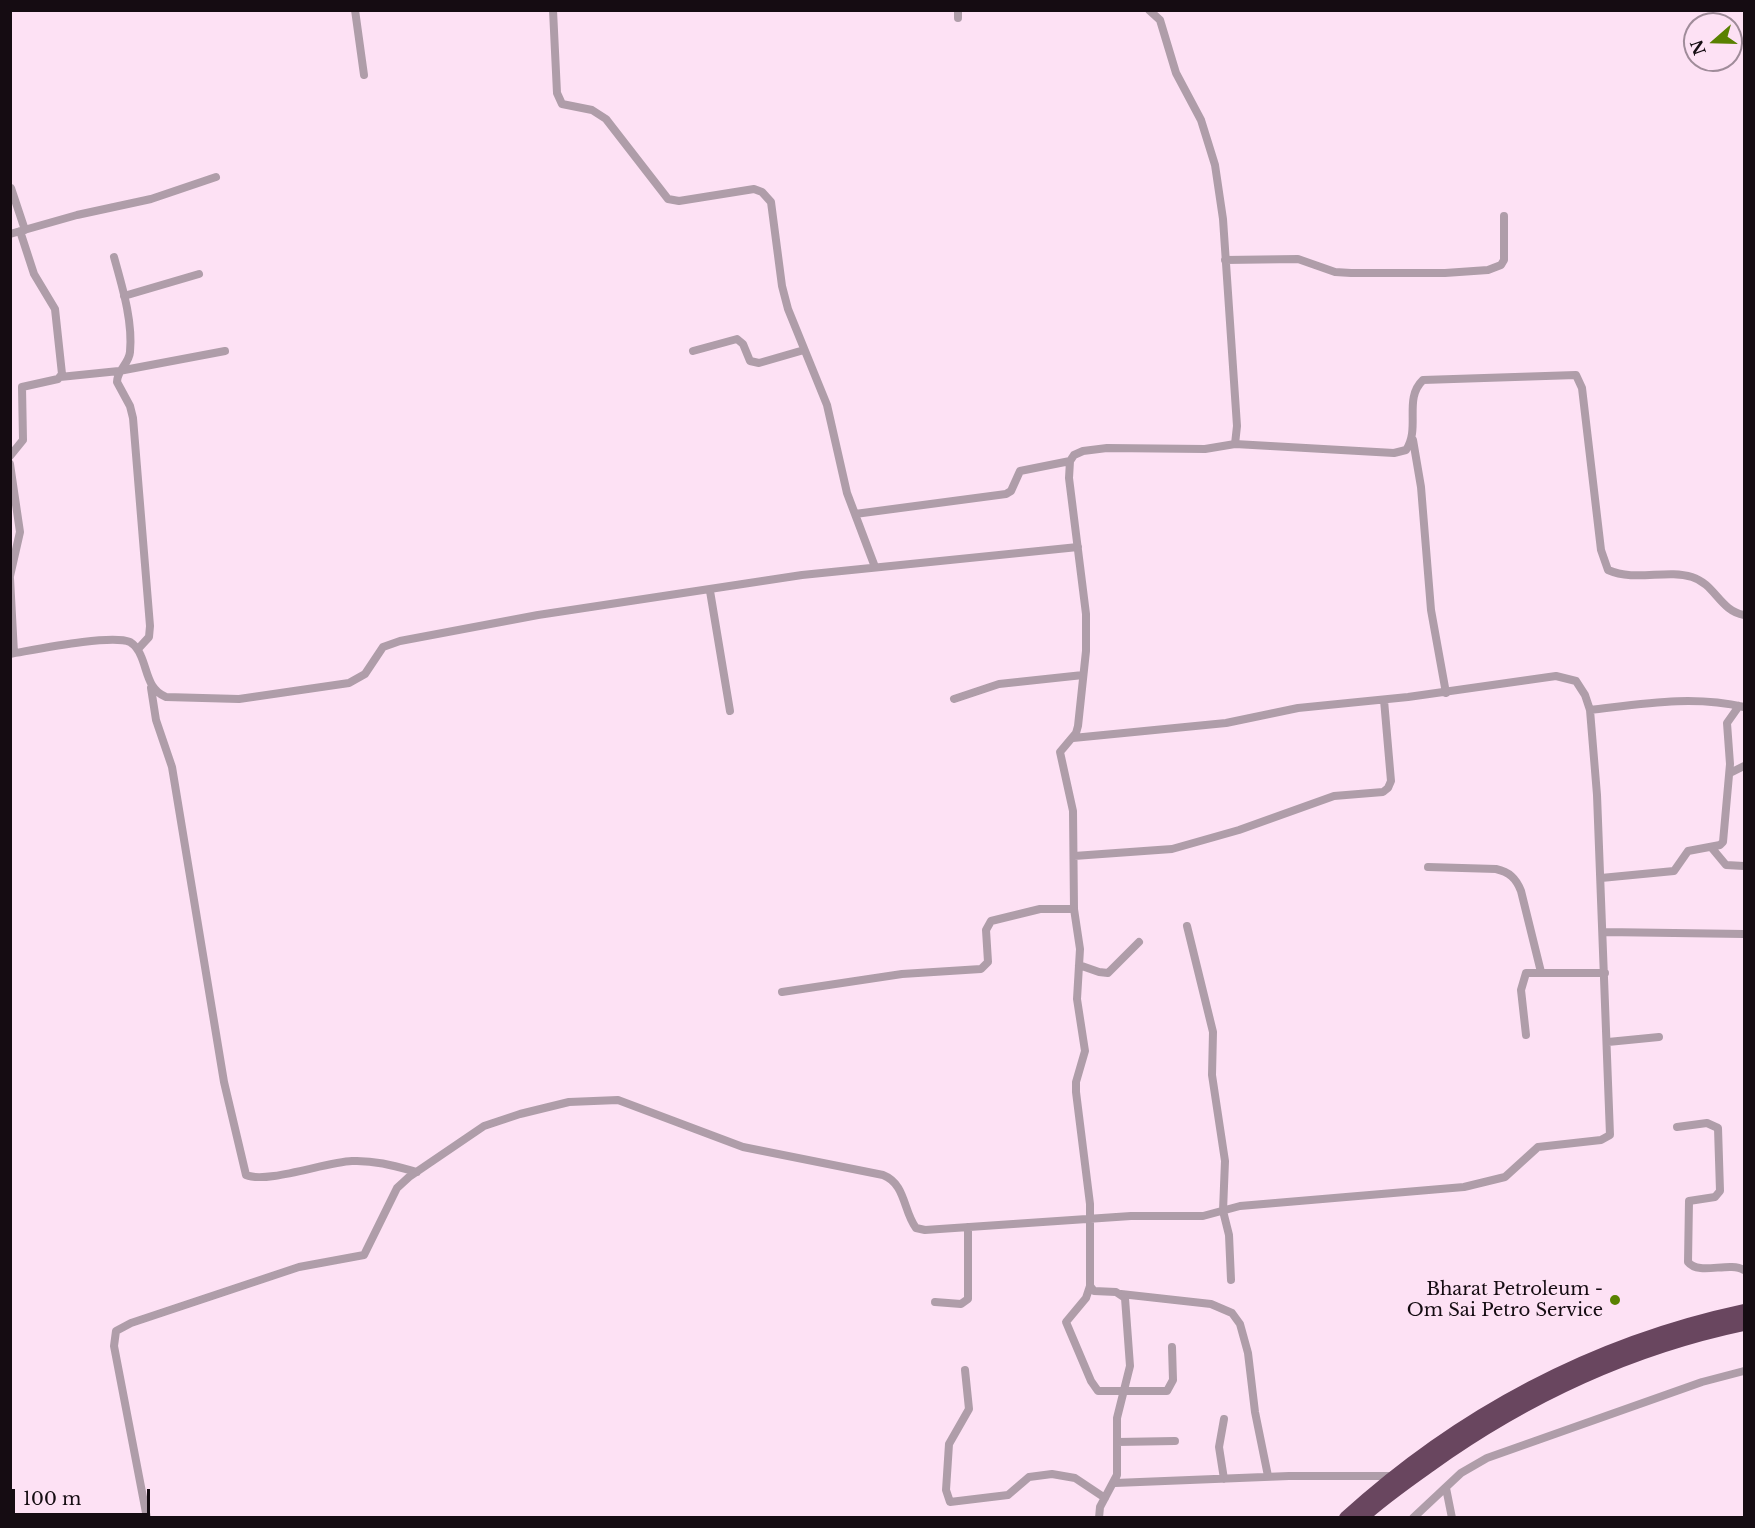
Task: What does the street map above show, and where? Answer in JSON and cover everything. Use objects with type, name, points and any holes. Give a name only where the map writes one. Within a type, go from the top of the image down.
[{"type":"highway","points":[[1346,1518],[1392,1476],[1496,1407],[1548,1378],[1642,1338],[1683,1325],[1744,1311]]},
{"type":"highway","points":[[1361,1518],[1382,1498],[1507,1413],[1566,1384],[1645,1350],[1689,1336],[1744,1324]]},
{"type":"street","points":[[356,10],[364,75]]},
{"type":"street","points":[[553,10],[557,93],[562,104],[592,110],[606,119],[668,199],[679,201],[744,189],[762,192],[768,197],[772,207],[782,286],[804,350],[827,405],[843,479],[876,567]]},
{"type":"street","points":[[1149,10],[1160,20],[1176,73],[1201,120],[1212,154],[1221,200],[1237,426],[1235,444]]},
{"type":"street","points":[[10,234],[77,215],[151,199],[216,177]]},
{"type":"street","points":[[11,188],[34,274],[55,309],[62,367],[60,377]]},
{"type":"street","points":[[1225,260],[1298,259],[1342,273],[1434,274],[1488,270],[1502,266],[1504,260],[1504,216]]},
{"type":"street","points":[[114,257],[124,296],[130,353],[119,371],[117,382],[130,406],[133,418],[146,557],[150,632],[138,648]]},
{"type":"street","points":[[124,296],[199,274]]},
{"type":"street","points":[[693,351],[737,339],[743,344],[750,361],[759,363],[804,350]]},
{"type":"street","points":[[10,456],[23,440],[22,387],[60,377],[119,371],[225,351]]},
{"type":"street","points":[[1446,693],[1431,610],[1421,487],[1413,440],[1413,398],[1416,387],[1424,380],[1576,375],[1582,388],[1601,550],[1608,570],[1628,576],[1692,576],[1706,586],[1729,610],[1744,615]]},
{"type":"street","points":[[1172,1347],[1172,1387],[1161,1392],[1098,1391],[1067,1328],[1068,1317],[1082,1303],[1090,1286],[1090,1219],[1085,1154],[1076,1092],[1076,1082],[1085,1051],[1077,999],[1080,948],[1074,909],[1074,811],[1060,752],[1072,738],[1078,726],[1086,614],[1069,478],[1070,461],[1074,455],[1094,449],[1205,449],[1235,444],[1380,454],[1406,450],[1413,440]]},
{"type":"street","points":[[855,514],[1006,494],[1011,491],[1020,471],[1070,461]]},
{"type":"street","points":[[10,464],[20,531],[10,577],[12,654],[101,640],[130,642],[138,648],[150,684],[156,720],[172,767],[219,1057],[246,1175],[262,1177],[350,1161],[376,1161],[417,1172]]},
{"type":"street","points":[[150,684],[157,694],[166,697],[250,698],[349,683],[365,674],[383,646],[400,641],[538,615],[710,591],[802,575],[1078,548]]},
{"type":"street","points":[[710,591],[730,711]]},
{"type":"street","points":[[954,699],[999,684],[1083,675]]},
{"type":"street","points":[[147,1518],[114,1346],[116,1331],[131,1323],[249,1282],[309,1264],[364,1255],[397,1188],[470,1133],[499,1120],[569,1102],[618,1100],[743,1148],[883,1175],[897,1183],[916,1228],[968,1227],[1131,1216],[1203,1216],[1240,1206],[1464,1187],[1505,1177],[1538,1147],[1607,1139],[1611,1128],[1604,932],[1590,710],[1585,695],[1576,681],[1556,676],[1446,693],[1298,708],[1214,725],[1072,738]]},
{"type":"street","points":[[1590,710],[1693,699],[1716,700],[1742,706],[1727,723],[1730,773],[1724,837],[1720,845],[1688,851],[1674,871],[1601,878]]},
{"type":"street","points":[[1074,856],[1172,849],[1239,830],[1334,796],[1383,792],[1392,781],[1384,700]]},
{"type":"street","points":[[1730,773],[1744,766]]},
{"type":"street","points":[[1711,847],[1726,865],[1744,866]]},
{"type":"street","points":[[1428,867],[1504,871],[1515,879],[1521,891],[1541,972]]},
{"type":"street","points":[[782,993],[902,974],[981,969],[988,962],[986,930],[991,921],[1032,910],[1074,909]]},
{"type":"street","points":[[1187,926],[1213,1032],[1212,1075],[1226,1161],[1223,1211],[1228,1228],[1231,1280]]},
{"type":"street","points":[[1604,932],[1744,934]]},
{"type":"street","points":[[1079,965],[1108,973],[1139,942]]},
{"type":"street","points":[[1526,1035],[1521,982],[1526,973],[1605,973]]},
{"type":"street","points":[[1608,1042],[1659,1037]]},
{"type":"street","points":[[1677,1127],[1707,1123],[1718,1128],[1720,1191],[1715,1197],[1689,1201],[1688,1262],[1697,1268],[1737,1267],[1744,1270]]},
{"type":"street","points":[[935,1302],[956,1304],[968,1299],[968,1227]]},
{"type":"street","points":[[1090,1286],[1099,1292],[1211,1304],[1232,1313],[1240,1324],[1248,1353],[1255,1412],[1268,1476]]},
{"type":"street","points":[[1099,1518],[1105,1498],[1115,1483],[1118,1418],[1130,1366],[1127,1304],[1121,1294]]},
{"type":"street","points":[[965,1370],[969,1409],[949,1444],[946,1490],[950,1502],[1008,1495],[1029,1477],[1052,1474],[1075,1478],[1105,1498]]},
{"type":"street","points":[[1413,1518],[1461,1473],[1487,1458],[1702,1382],[1744,1371]]},
{"type":"street","points":[[1224,1419],[1219,1447],[1224,1479]]},
{"type":"street","points":[[1117,1442],[1175,1441]]},
{"type":"street","points":[[1115,1483],[1268,1476],[1392,1476]]},
{"type":"street","points":[[1446,1488],[1452,1518]]},
{"type":"place","name":"Bharat Petroleum - Om Sai Petro Service","points":[[1615,1300]]}]
